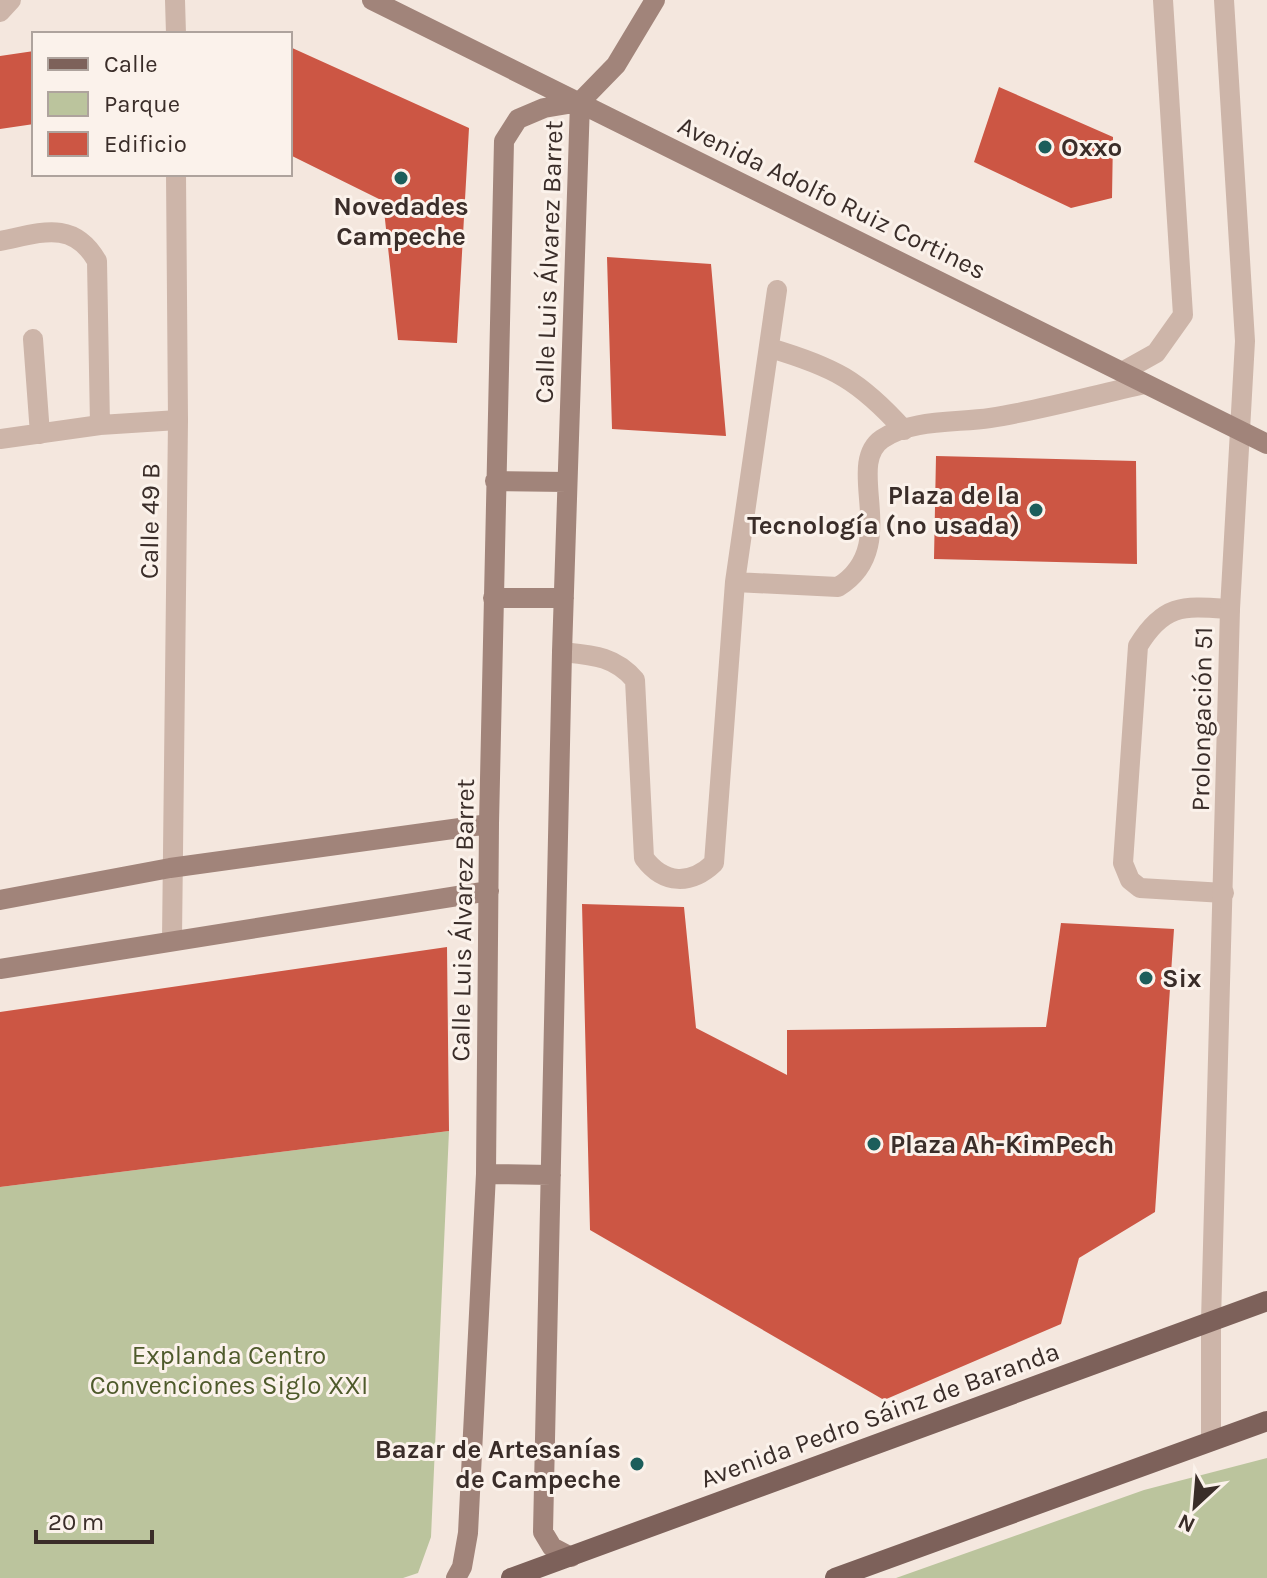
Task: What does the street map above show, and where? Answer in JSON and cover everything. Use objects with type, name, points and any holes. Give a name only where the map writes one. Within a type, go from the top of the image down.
[{"type":"main road","name":"Avenida Adolfo Ruiz Cortines","points":[[372,0],[1267,444]]},
{"type":"main road","points":[[580,102],[616,65],[655,0]]},
{"type":"main road","name":"Calle Luis Álvarez Barret","points":[[456,1578],[462,1567],[468,1533],[486,1174],[489,824],[504,141],[518,119],[544,108],[580,102],[562,652],[543,1532],[552,1547],[571,1557]]},
{"type":"main road","points":[[495,481],[567,482]]},
{"type":"main road","points":[[493,598],[564,598]]},
{"type":"main road","points":[[0,900],[170,868],[489,824]]},
{"type":"main road","points":[[0,969],[172,939],[489,891]]},
{"type":"main road","points":[[486,1174],[551,1175]]},
{"type":"main road","name":"Avenida Pedro Sáinz de Baranda","points":[[511,1578],[1267,1301]]},
{"type":"main road","points":[[835,1578],[1267,1421]]},
{"type":"street","points":[[0,12],[11,0]]},
{"type":"street","points":[[175,0],[176,32]]},
{"type":"street","points":[[1122,372],[1156,353],[1183,315],[1163,0]]},
{"type":"street","name":"Prolongación 51","points":[[1211,1441],[1211,1321],[1230,609],[1245,341],[1224,0]]},
{"type":"street","name":"Calle 49 B","points":[[172,939],[170,868],[178,420],[176,176]]},
{"type":"street","points":[[0,241],[52,231],[75,235],[89,247],[97,261],[100,425]]},
{"type":"street","points":[[562,652],[607,657],[625,668],[635,680],[644,858],[654,872],[668,878],[686,880],[701,876],[714,863],[735,582],[777,290]]},
{"type":"street","points":[[33,339],[40,434]]},
{"type":"street","points":[[770,348],[841,373],[872,394],[904,430]]},
{"type":"street","points":[[735,582],[838,587],[852,578],[864,561],[870,544],[869,456],[881,440],[904,430],[990,418],[1145,384]]},
{"type":"street","points":[[0,439],[100,425],[178,420]]},
{"type":"street","points":[[1224,893],[1140,888],[1130,880],[1123,863],[1138,646],[1152,623],[1169,611],[1193,607],[1230,609]]},
{"type":"green space","name":"Explanda Centro Convenciones Siglo XXI","points":[[449,1131],[431,1537],[418,1573],[403,1578],[0,1578],[0,1187]]},
{"type":"green space","points":[[1267,1458],[1267,1578],[896,1578],[1144,1490]]},
{"type":"building","name":"Novedades Campeche","points":[[292,48],[469,128],[457,343],[398,340],[383,201],[292,156]]},
{"type":"building","points":[[32,51],[32,124],[0,129],[0,56]]},
{"type":"building","name":"Oxxo","points":[[999,87],[1113,137],[1112,198],[1071,208],[974,162]]},
{"type":"building","points":[[607,257],[711,264],[726,436],[612,429]]},
{"type":"building","name":"Plaza de la Tecnología (no usada)","points":[[936,456],[1136,461],[1137,564],[934,559]]},
{"type":"building","name":"Plaza Ah-KimPech","points":[[582,904],[684,907],[696,1028],[787,1075],[787,1030],[1046,1027],[1061,923],[1174,929],[1155,1212],[1079,1258],[1061,1324],[884,1400],[590,1230]]},
{"type":"building","points":[[447,947],[449,1131],[0,1187],[0,1012]]},
{"type":"place","name":"Oxxo","points":[[1045,147]]},
{"type":"place","name":"Novedades Campeche","points":[[401,178]]},
{"type":"place","name":"Plaza de la Tecnología (no usada)","points":[[1036,510]]},
{"type":"place","name":"Six","points":[[1146,978]]},
{"type":"place","name":"Plaza Ah-KimPech","points":[[874,1144]]},
{"type":"place","name":"Bazar de Artesanías de Campeche","points":[[637,1464]]}]
